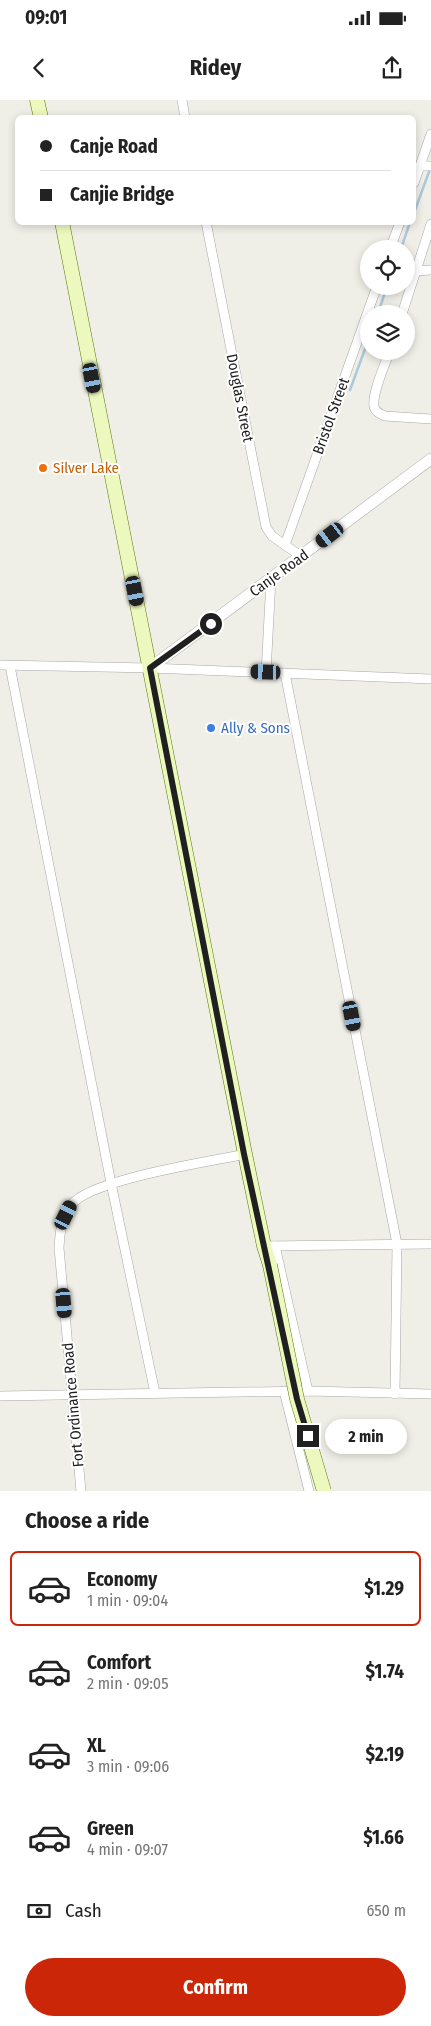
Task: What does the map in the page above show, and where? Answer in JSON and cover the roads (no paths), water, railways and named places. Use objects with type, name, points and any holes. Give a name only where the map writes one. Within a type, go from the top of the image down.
[{"type":"main road","points":[[37,100],[40,115]]},
{"type":"main road","points":[[63,225],[244,1154],[270,1246],[270,1265],[297,1399],[324,1491]]},
{"type":"street","points":[[182,100],[184,115]]},
{"type":"street","points":[[416,177],[431,134]]},
{"type":"street","points":[[420,166],[431,166]]},
{"type":"street","points":[[405,305],[431,224]]},
{"type":"street","name":"Douglas Street","points":[[207,225],[266,528],[272,536],[302,557]]},
{"type":"street","points":[[393,240],[399,225]]},
{"type":"street","points":[[416,271],[431,270]]},
{"type":"street","name":"Bristol Street","points":[[285,545],[374,295]]},
{"type":"street","points":[[387,360],[375,396],[374,407],[378,413],[385,416],[431,419]]},
{"type":"street","name":"Canje Road","points":[[150,668],[302,557],[431,459]]},
{"type":"street","points":[[266,672],[271,579]]},
{"type":"street","points":[[155,1393],[3,664],[266,672],[431,680]]},
{"type":"street","points":[[285,673],[397,1244],[395,1394]]},
{"type":"street","name":"Fort Ordinance Road","points":[[81,1491],[59,1248],[60,1226],[71,1204],[89,1191],[111,1182],[244,1154]]},
{"type":"street","points":[[308,1391],[270,1246],[431,1244]]},
{"type":"street","points":[[284,1391],[309,1491]]},
{"type":"street","points":[[0,1396],[284,1391],[431,1394]]},
{"type":"waterway","points":[[416,208],[430,169]]},
{"type":"waterway","points":[[404,240],[409,225]]},
{"type":"waterway","points":[[381,305],[384,295]]},
{"type":"waterway","points":[[350,390],[361,360]]},
{"type":"place","name":"Silver Lake","points":[[43,468]]},
{"type":"place","name":"Ally & Sons","points":[[211,728]]}]
